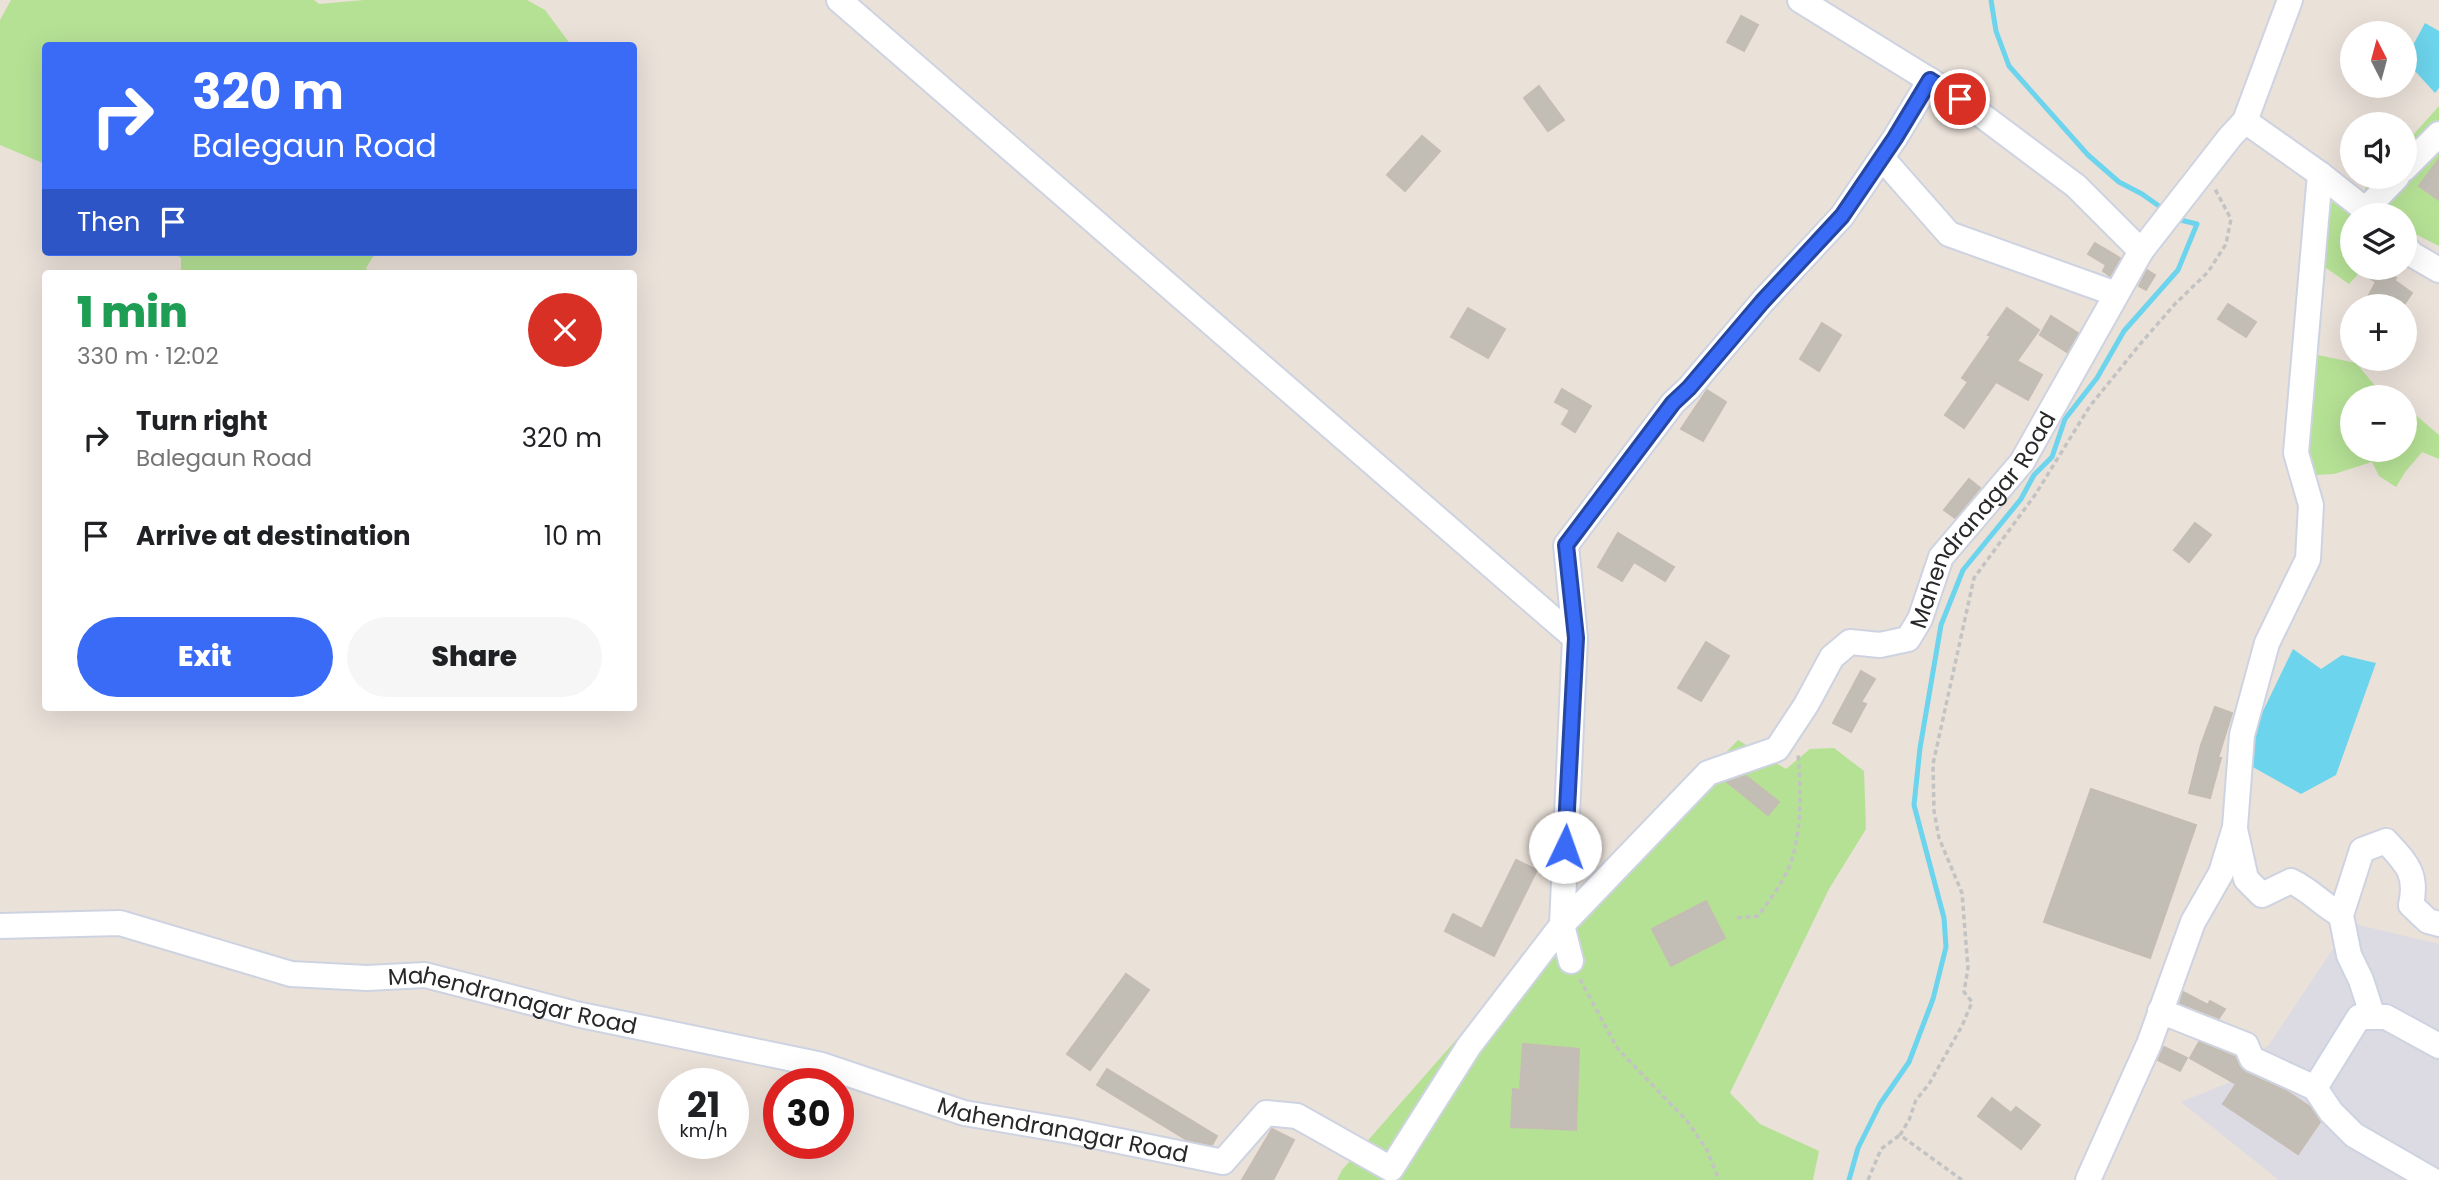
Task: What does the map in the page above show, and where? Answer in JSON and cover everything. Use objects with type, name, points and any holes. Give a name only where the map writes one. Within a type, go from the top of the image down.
[{"type":"street","points":[[839,0],[1576,638]]},
{"type":"street","points":[[1800,0],[1960,99],[2076,186],[2141,251]]},
{"type":"street","name":"Mahendranagar Road","points":[[0,926],[120,923],[291,974],[367,978],[425,975],[576,1014],[822,1065],[964,1113],[1223,1162],[1266,1114],[1297,1116],[1391,1169],[1469,1046],[1562,925],[1708,773],[1777,749],[1832,657],[1850,642],[1880,645],[1908,639],[1920,619],[1941,557],[2022,462],[2141,251],[2159,225],[2245,121],[2291,0]]},
{"type":"street","points":[[1571,961],[1562,925],[1576,638],[1566,545],[1673,403],[1842,216],[1930,80]]},
{"type":"street","points":[[2245,121],[2357,203]]},
{"type":"street","points":[[2417,156],[2439,134]]},
{"type":"street","points":[[1882,158],[1949,234],[2116,294]]},
{"type":"street","points":[[2088,1180],[2149,1044],[2193,922],[2221,873],[2235,827],[2242,735],[2259,669],[2267,643],[2308,559],[2311,505],[2296,453],[2319,174]]},
{"type":"street","points":[[2376,203],[2387,189]]},
{"type":"street","points":[[2417,257],[2439,270]]},
{"type":"street","points":[[2235,827],[2246,879],[2262,894],[2291,881],[2311,890],[2321,904],[2340,915]]},
{"type":"street","points":[[2373,1017],[2361,980],[2349,955],[2340,915],[2362,850],[2385,841],[2405,861],[2415,886],[2411,905],[2428,921],[2439,924]]},
{"type":"street","points":[[2160,1011],[2246,1045],[2252,1059],[2315,1088],[2331,1112],[2354,1135],[2432,1180]]},
{"type":"street","points":[[2315,1088],[2360,1017],[2386,1017],[2439,1046]]},
{"type":"path","points":[[1868,1180],[1881,1149],[1900,1135],[1909,1121],[1916,1100],[1929,1084],[1962,1026],[1972,1002],[1964,992],[1968,968],[1962,893],[1939,838],[1934,811],[1933,764],[1974,578],[2035,495],[2090,406],[2150,333],[2208,272],[2226,244],[2231,219],[2200,175]]},
{"type":"path","points":[[1737,918],[1758,916],[1778,889],[1791,860],[1799,818],[1800,779],[1793,726]]},
{"type":"path","points":[[1571,961],[1617,1048],[1687,1121],[1707,1150],[1719,1180]]},
{"type":"path","points":[[1900,1135],[1962,1180]]},
{"type":"shaded area","points":[[2350,923],[2439,944],[2439,1180],[2279,1180],[2181,1102],[2228,1083],[2245,1059],[2269,1045]]},
{"type":"green space","points":[[11,0],[314,0],[319,4],[364,0],[527,0],[545,10],[569,42],[42,42],[42,163],[0,145],[0,20]]},
{"type":"green space","points":[[2439,106],[2439,246],[2417,235],[2417,203],[2378,203],[2366,189],[2417,189],[2417,131]]},
{"type":"green space","points":[[2332,202],[2340,206],[2340,278],[2322,265],[2319,253]]},
{"type":"green space","points":[[178,256],[374,256],[367,270],[181,270],[181,258]]},
{"type":"green space","points":[[2310,356],[2340,360],[2340,371],[2363,371],[2374,385],[2340,385],[2340,462],[2372,462],[2334,474],[2315,475],[2305,443]]},
{"type":"green space","points":[[2417,416],[2439,435],[2439,459],[2422,452],[2417,458]]},
{"type":"green space","points":[[2372,462],[2414,462],[2396,487],[2379,476]]},
{"type":"green space","points":[[1738,740],[1786,769],[1810,749],[1834,748],[1864,771],[1866,829],[1829,889],[1730,1093],[1760,1124],[1819,1151],[1813,1180],[1337,1180],[1342,1170],[1527,959]]},
{"type":"water","points":[[2425,23],[2439,31],[2439,88],[2435,93],[2417,73],[2417,38]]},
{"type":"water","points":[[2293,649],[2321,669],[2342,655],[2376,663],[2336,775],[2301,794],[2251,766],[2249,740]]},
{"type":"building","points":[[1741,16],[1758,25],[1744,51],[1727,42]]},
{"type":"building","points":[[1539,86],[1564,120],[1548,131],[1524,98]]},
{"type":"building","points":[[1422,136],[1440,151],[1405,191],[1387,175]]},
{"type":"building","points":[[2439,159],[2439,200],[2419,186]]},
{"type":"building","points":[[2095,243],[2120,258],[2110,276],[2103,271],[2106,265],[2088,254]]},
{"type":"building","points":[[2147,270],[2155,275],[2146,290],[2139,286]]},
{"type":"building","points":[[2373,280],[2394,280],[2412,293],[2370,294],[2376,282]]},
{"type":"building","points":[[2228,304],[2256,322],[2246,337],[2218,319]]},
{"type":"building","points":[[1468,308],[1505,329],[1488,358],[1451,337]]},
{"type":"building","points":[[2007,308],[2039,330],[2017,361],[2042,375],[2028,400],[1996,382],[1964,428],[1945,415],[1968,382],[1962,378]]},
{"type":"building","points":[[2051,316],[2078,333],[2067,352],[2040,335]]},
{"type":"building","points":[[1822,323],[1841,335],[1819,371],[1800,359]]},
{"type":"building","points":[[1562,389],[1591,406],[1575,432],[1562,424],[1570,410],[1555,402]]},
{"type":"building","points":[[1707,390],[1726,402],[1703,441],[1681,429]]},
{"type":"building","points":[[1969,479],[1980,488],[1955,518],[1944,510]]},
{"type":"building","points":[[2195,523],[2211,535],[2189,562],[2174,550]]},
{"type":"building","points":[[1618,533],[1674,567],[1665,581],[1634,562],[1622,581],[1598,567]]},
{"type":"building","points":[[1706,642],[1729,656],[1701,701],[1678,688]]},
{"type":"building","points":[[1861,671],[1875,679],[1861,702],[1866,704],[1851,732],[1833,723]]},
{"type":"building","points":[[2215,707],[2232,713],[2218,758],[2221,758],[2210,798],[2189,793],[2201,745]]},
{"type":"building","points":[[1746,776],[1779,802],[1768,815],[1727,782]]},
{"type":"building","points":[[2091,789],[2196,825],[2150,958],[2044,922]]},
{"type":"building","points":[[1516,860],[1537,870],[1494,956],[1445,931],[1453,914],[1482,929]]},
{"type":"building","points":[[1706,901],[1725,938],[1671,966],[1652,929]]},
{"type":"building","points":[[1126,974],[1149,990],[1090,1070],[1067,1054]]},
{"type":"building","points":[[2183,992],[2208,1005],[2210,1001],[2225,1009],[2219,1018],[2180,1003]]},
{"type":"building","points":[[2199,1042],[2235,1057],[2246,1073],[2286,1091],[2310,1107],[2320,1122],[2298,1154],[2223,1104],[2236,1084],[2190,1058]]},
{"type":"building","points":[[1523,1044],[1579,1049],[1576,1130],[1511,1127],[1513,1089],[1520,1090]]},
{"type":"building","points":[[2164,1047],[2187,1058],[2180,1071],[2158,1060]]},
{"type":"building","points":[[1107,1069],[1217,1136],[1212,1145],[1187,1140],[1097,1085]]},
{"type":"building","points":[[1992,1098],[2011,1113],[2016,1107],[2040,1125],[2021,1149],[1978,1116]]},
{"type":"building","points":[[1272,1129],[1294,1140],[1273,1180],[1242,1180]]},
{"type":"waterway","points":[[1991,0],[1996,31],[2009,66],[2088,155],[2119,182],[2166,211]]},
{"type":"waterway","points":[[1849,1180],[1858,1148],[1880,1104],[1909,1062],[1933,999],[1946,947],[1944,918],[1914,805],[1920,748],[1941,625],[1963,570],[2021,499],[2034,475],[2052,457],[2065,419],[2097,378],[2124,331],[2178,270],[2197,224],[2176,219]]},
{"type":"route","points":[[1565,847],[1576,638],[1566,545],[1673,403],[1842,216],[1895,138],[1930,80],[1960,99]]}]
